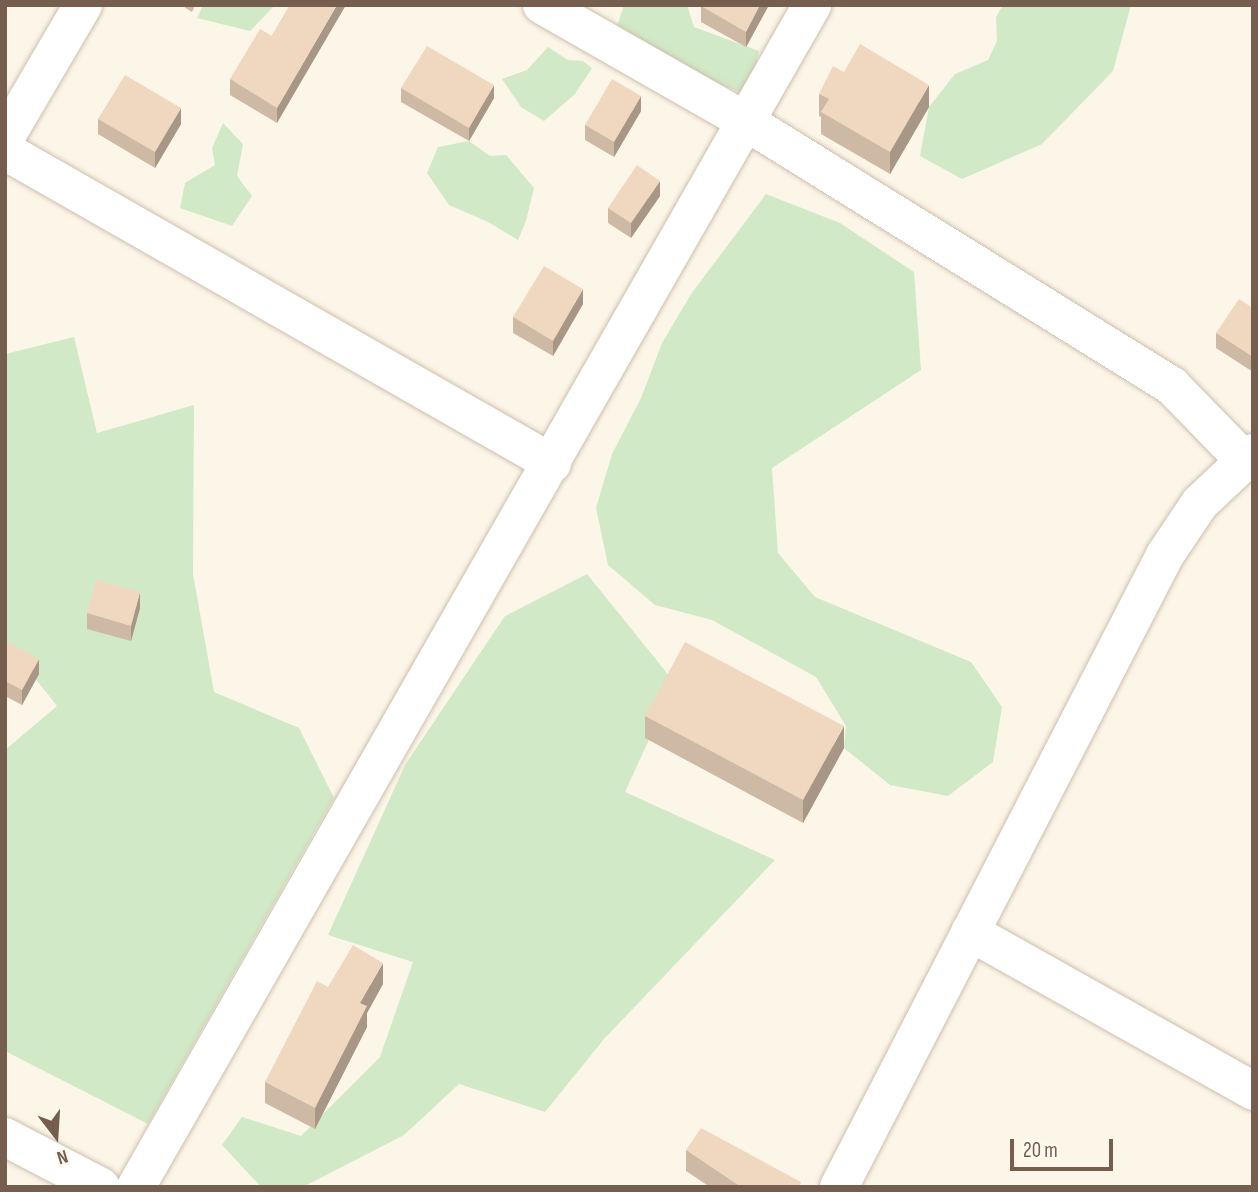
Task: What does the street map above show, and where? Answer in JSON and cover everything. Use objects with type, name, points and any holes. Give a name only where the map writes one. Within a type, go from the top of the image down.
[{"type":"street","points":[[5,138],[83,5]]},
{"type":"street","points":[[542,5],[745,121],[1172,386],[1248,456],[1200,503],[1165,555],[839,1187]]},
{"type":"street","points":[[136,1187],[812,5]]},
{"type":"street","points":[[5,151],[552,463]]},
{"type":"street","points":[[970,932],[1253,1091]]},
{"type":"street","points":[[5,1137],[101,1187]]},
{"type":"green space","points":[[203,5],[275,5],[250,31],[197,18]]},
{"type":"green space","points":[[624,5],[687,5],[694,27],[759,51],[748,95],[669,65],[617,26]]},
{"type":"green space","points":[[1003,5],[1131,5],[1113,71],[1042,144],[962,179],[920,156],[929,107],[955,74],[988,60],[997,41],[996,17]]},
{"type":"green space","points":[[548,47],[568,60],[583,61],[592,68],[575,94],[544,121],[521,107],[502,79],[527,70]]},
{"type":"green space","points":[[223,123],[243,144],[237,176],[252,196],[232,226],[180,208],[185,183],[215,165],[212,148]]},
{"type":"green space","points":[[469,141],[490,156],[506,155],[534,188],[518,240],[488,222],[449,205],[427,173],[438,147]]},
{"type":"green space","points":[[766,194],[840,223],[914,272],[921,370],[772,468],[778,553],[815,597],[971,662],[1002,707],[993,762],[948,796],[890,785],[844,748],[846,726],[816,677],[712,620],[655,605],[608,565],[596,508],[612,454],[641,398],[662,343],[691,294]]},
{"type":"green space","points":[[74,337],[97,433],[194,405],[193,574],[214,692],[299,728],[334,798],[148,1124],[5,1051],[5,750],[57,706],[5,640],[5,354]]},
{"type":"green space","points":[[587,574],[675,683],[625,792],[775,860],[604,1039],[545,1112],[459,1084],[404,1135],[303,1187],[261,1187],[222,1145],[242,1117],[301,1136],[380,1057],[413,962],[328,935],[405,765],[505,616]]},
{"type":"building","points":[[290,5],[337,5],[277,108],[230,79],[260,29],[272,36]]},
{"type":"building","points":[[701,5],[760,5],[746,32]]},
{"type":"building","points":[[860,44],[929,85],[890,152],[821,112],[829,99],[819,94],[833,66],[844,72]]},
{"type":"building","points":[[427,46],[494,85],[469,128],[401,88]]},
{"type":"building","points":[[125,75],[181,108],[155,152],[98,119]]},
{"type":"building","points":[[612,79],[641,96],[614,142],[585,125]]},
{"type":"building","points":[[637,165],[660,181],[631,223],[608,208]]},
{"type":"building","points":[[544,266],[583,289],[553,341],[513,317]]},
{"type":"building","points":[[1239,299],[1253,308],[1253,357],[1216,333]]},
{"type":"building","points":[[96,580],[140,592],[131,626],[87,613]]},
{"type":"building","points":[[5,641],[39,659],[22,690],[5,681]]},
{"type":"building","points":[[685,642],[844,726],[803,800],[645,716]]},
{"type":"building","points":[[353,945],[383,963],[360,1003],[367,1006],[315,1108],[265,1082],[317,981],[328,987]]},
{"type":"building","points":[[701,1128],[801,1182],[799,1187],[737,1187],[738,1185],[686,1150]]}]
